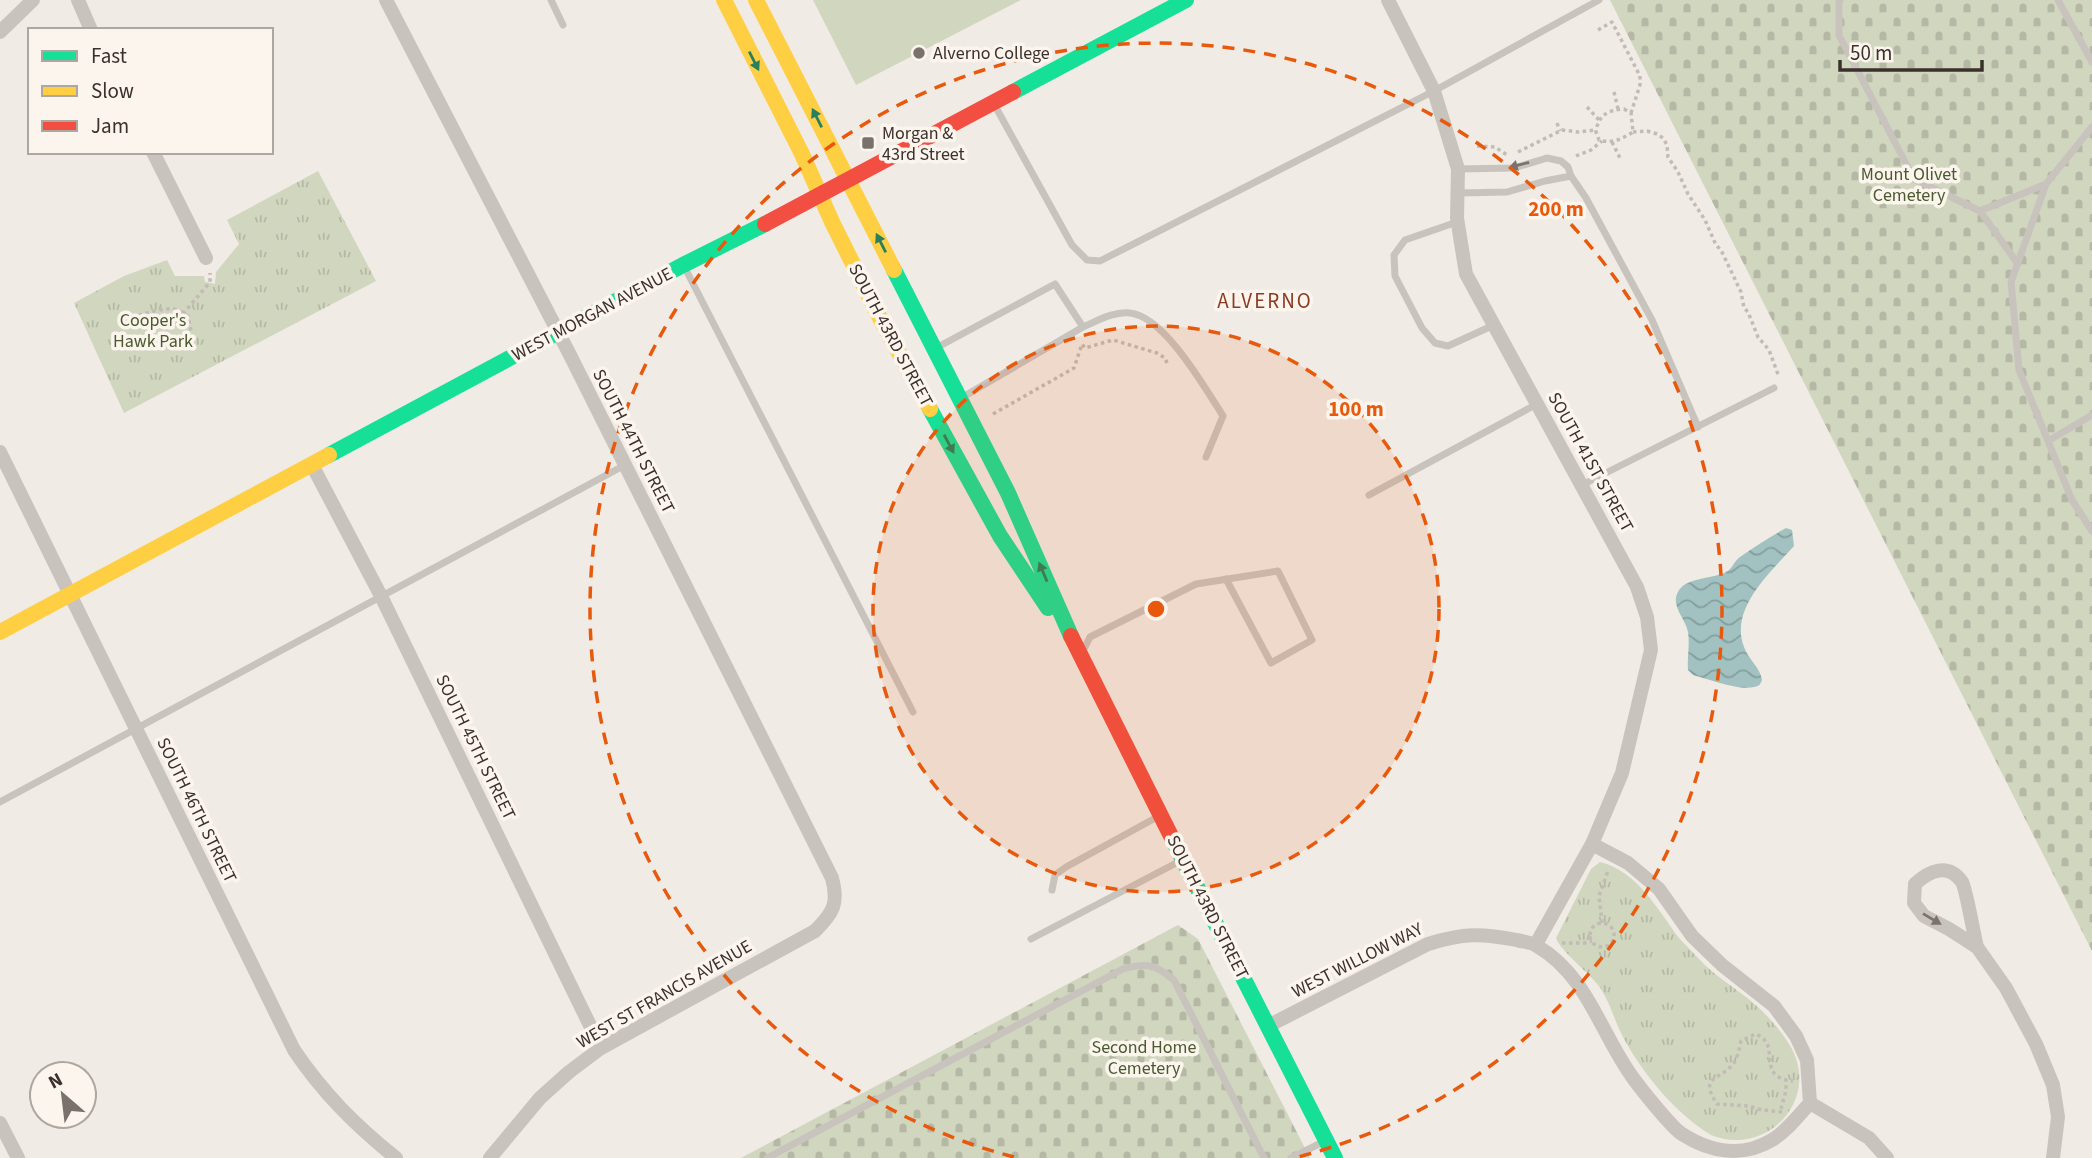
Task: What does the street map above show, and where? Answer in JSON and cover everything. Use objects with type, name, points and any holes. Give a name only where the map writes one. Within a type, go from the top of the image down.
[{"type":"main road","name":"SOUTH 43RD STREET","points":[[724,0],[820,195],[897,311],[935,348],[1023,524],[1080,657],[1335,1158]]},
{"type":"main road","name":"SOUTH 43RD STREET","points":[[756,0],[849,179],[897,311],[1000,536],[1080,657]]},
{"type":"main road","name":"WEST MORGAN AVENUE","points":[[0,632],[683,265],[1186,0]]},
{"type":"street","points":[[0,32],[33,0]]},
{"type":"street","points":[[78,0],[90,28]]},
{"type":"street","name":"SOUTH 44TH STREET","points":[[386,0],[625,464],[832,878],[836,892],[835,904]]},
{"type":"street","name":"SOUTH 41ST STREET","points":[[1388,0],[1434,92],[1458,169],[1458,222],[1466,274],[1637,587],[1647,617],[1651,650],[1622,773],[1592,844],[1536,944]]},
{"type":"street","points":[[154,154],[206,258]]},
{"type":"street","name":"SOUTH 46TH STREET","points":[[1,458],[294,1050],[315,1081],[338,1106],[396,1158]]},
{"type":"street","name":"SOUTH 45TH STREET","points":[[312,465],[381,596],[601,1048]]},
{"type":"street","points":[[1592,844],[1628,863],[1659,889],[1692,936],[1722,965],[1773,1006],[1796,1036],[1807,1060],[1810,1103],[1869,1138],[1887,1158]]},
{"type":"street","points":[[1977,947],[1963,883],[1949,871],[1934,870],[1925,875],[1915,884],[1914,903],[1924,916],[1977,947],[2006,988],[2036,1044],[2053,1085],[2058,1117],[2053,1158]]},
{"type":"street","name":"WEST ST FRANCIS AVENUE","points":[[490,1158],[540,1098],[601,1048],[815,931],[827,919],[835,904]]},
{"type":"street","name":"WEST WILLOW WAY","points":[[1268,1026],[1428,944],[1456,935],[1489,934],[1536,944],[1567,970],[1582,987],[1632,1077],[1680,1133],[1716,1150],[1736,1152],[1754,1149],[1772,1140],[1810,1103]]},
{"type":"street","points":[[0,1123],[18,1158]]},
{"type":"lane","points":[[551,0],[564,25]]},
{"type":"lane","points":[[993,102],[1072,245],[1087,260],[1100,261],[1434,92],[1600,0]]},
{"type":"lane","points":[[1840,0],[1839,35],[1914,179],[1980,211],[2018,264]]},
{"type":"lane","points":[[2058,0],[2092,62]]},
{"type":"lane","points":[[2092,127],[2046,184],[2011,282],[2019,370],[2072,500],[2092,531]]},
{"type":"lane","points":[[1458,169],[1514,168],[1547,158],[1561,160],[1586,198],[1652,320],[1698,426]]},
{"type":"lane","points":[[1458,193],[1507,192],[1571,176]]},
{"type":"lane","points":[[1980,211],[2046,184]]},
{"type":"lane","points":[[1458,222],[1405,240],[1394,255],[1395,276],[1422,328],[1435,342],[1448,346],[1494,325]]},
{"type":"lane","points":[[683,265],[913,712]]},
{"type":"lane","points":[[935,348],[1055,284],[1083,327]]},
{"type":"lane","points":[[960,399],[1083,327],[1104,317],[1128,312],[1147,318],[1164,333],[1186,360],[1223,416],[1206,457]]},
{"type":"lane","points":[[1582,485],[1774,388]]},
{"type":"lane","points":[[1369,495],[1537,404]]},
{"type":"lane","points":[[2048,441],[2092,415]]},
{"type":"lane","points":[[0,802],[625,464]]},
{"type":"lane","points":[[1080,657],[1090,637],[1196,584],[1226,579],[1278,571],[1312,639],[1271,663],[1226,579]]},
{"type":"lane","points":[[1052,890],[1055,875],[1066,867],[1161,816]]},
{"type":"lane","points":[[1031,939],[1183,859]]},
{"type":"lane","points":[[767,1158],[1123,969],[1139,964],[1160,968],[1174,980],[1264,1158]]},
{"type":"lane","points":[[1292,1158],[1326,1141]]},
{"type":"path","points":[[1598,30],[1612,22],[1640,76],[1640,86],[1631,113],[1633,132]]},
{"type":"path","points":[[1614,92],[1618,109]]},
{"type":"path","points":[[1587,107],[1599,120]]},
{"type":"path","points":[[1631,113],[1618,109],[1605,113],[1596,130],[1599,140],[1612,142],[1633,132],[1647,131],[1663,138],[1667,145],[1668,158],[1721,250],[1741,292],[1744,308],[1758,337],[1769,350],[1781,380],[1774,388]]},
{"type":"path","points":[[1557,123],[1560,131]]},
{"type":"path","points":[[1477,146],[1495,147],[1511,155],[1560,131],[1596,130]]},
{"type":"path","points":[[1528,138],[1531,144]]},
{"type":"path","points":[[1561,160],[1591,150],[1602,141]]},
{"type":"path","points":[[1612,142],[1621,160]]},
{"type":"path","points":[[183,314],[211,282]]},
{"type":"path","points":[[130,323],[129,320],[135,317],[171,309],[188,316],[191,331]]},
{"type":"path","points":[[993,414],[1074,368],[1082,344],[1085,348],[1113,341],[1157,353],[1165,358],[1167,363]]},
{"type":"path","points":[[1602,923],[1599,896],[1615,856]]},
{"type":"path","points":[[1602,923],[1610,926],[1614,937],[1611,944],[1601,947],[1592,941],[1590,933],[1595,926],[1602,923]]},
{"type":"path","points":[[1796,1119],[1781,1111],[1717,1104],[1709,1086],[1712,1079],[1730,1068],[1736,1060],[1741,1041],[1755,1034],[1763,1037],[1768,1044],[1769,1064],[1778,1078],[1809,1080]]},
{"type":"path","points":[[1781,1111],[1786,1080]]},
{"type":"green space","points":[[813,0],[1021,0],[856,85]]},
{"type":"green space","name":"Mount Olivet Cemetery","points":[[1610,0],[2092,0],[2092,951]]},
{"type":"green space","name":"Cooper's Hawk Park","points":[[318,171],[376,281],[124,413],[74,303],[124,276],[167,260],[175,276],[204,276],[205,282],[215,284],[216,272],[239,244],[227,220]]},
{"type":"green space","points":[[1600,862],[1625,874],[1636,883],[1684,944],[1710,970],[1762,1011],[1789,1044],[1798,1064],[1799,1084],[1794,1103],[1784,1118],[1769,1131],[1752,1138],[1732,1140],[1711,1135],[1685,1116],[1661,1092],[1640,1065],[1623,1037],[1601,989],[1559,943],[1556,938],[1591,869]]},
{"type":"green space","name":"Second Home Cemetery","points":[[1178,925],[1198,939],[1310,1158],[741,1158]]},
{"type":"water","points":[[1786,528],[1792,530],[1794,546],[1764,579],[1742,618],[1744,647],[1761,675],[1760,684],[1748,688],[1693,675],[1688,670],[1687,627],[1676,602],[1681,587],[1691,581],[1725,573],[1740,557]]},
{"type":"traffic: fast","points":[[1013,92],[1186,0]]},
{"type":"traffic: fast","points":[[329,455],[683,265],[765,224]]},
{"type":"traffic: fast","points":[[894,270],[1008,493],[1071,636]]},
{"type":"traffic: fast","points":[[930,409],[1000,536],[1048,608]]},
{"type":"traffic: fast","points":[[1173,840],[1335,1158]]},
{"type":"traffic: slow","points":[[724,0],[802,154],[832,222],[881,320],[930,409]]},
{"type":"traffic: slow","points":[[756,0],[894,270]]},
{"type":"traffic: slow","points":[[0,632],[329,455]]},
{"type":"traffic: jam","points":[[765,224],[1013,92]]},
{"type":"traffic: jam","points":[[1071,636],[1173,840]]},
{"type":"place","name":"Alverno College","points":[[919,53]]},
{"type":"place","name":"Morgan & 43rd Street","points":[[868,143]]},
{"type":"district","name":"ALVERNO","points":[[1265,301]]}]
